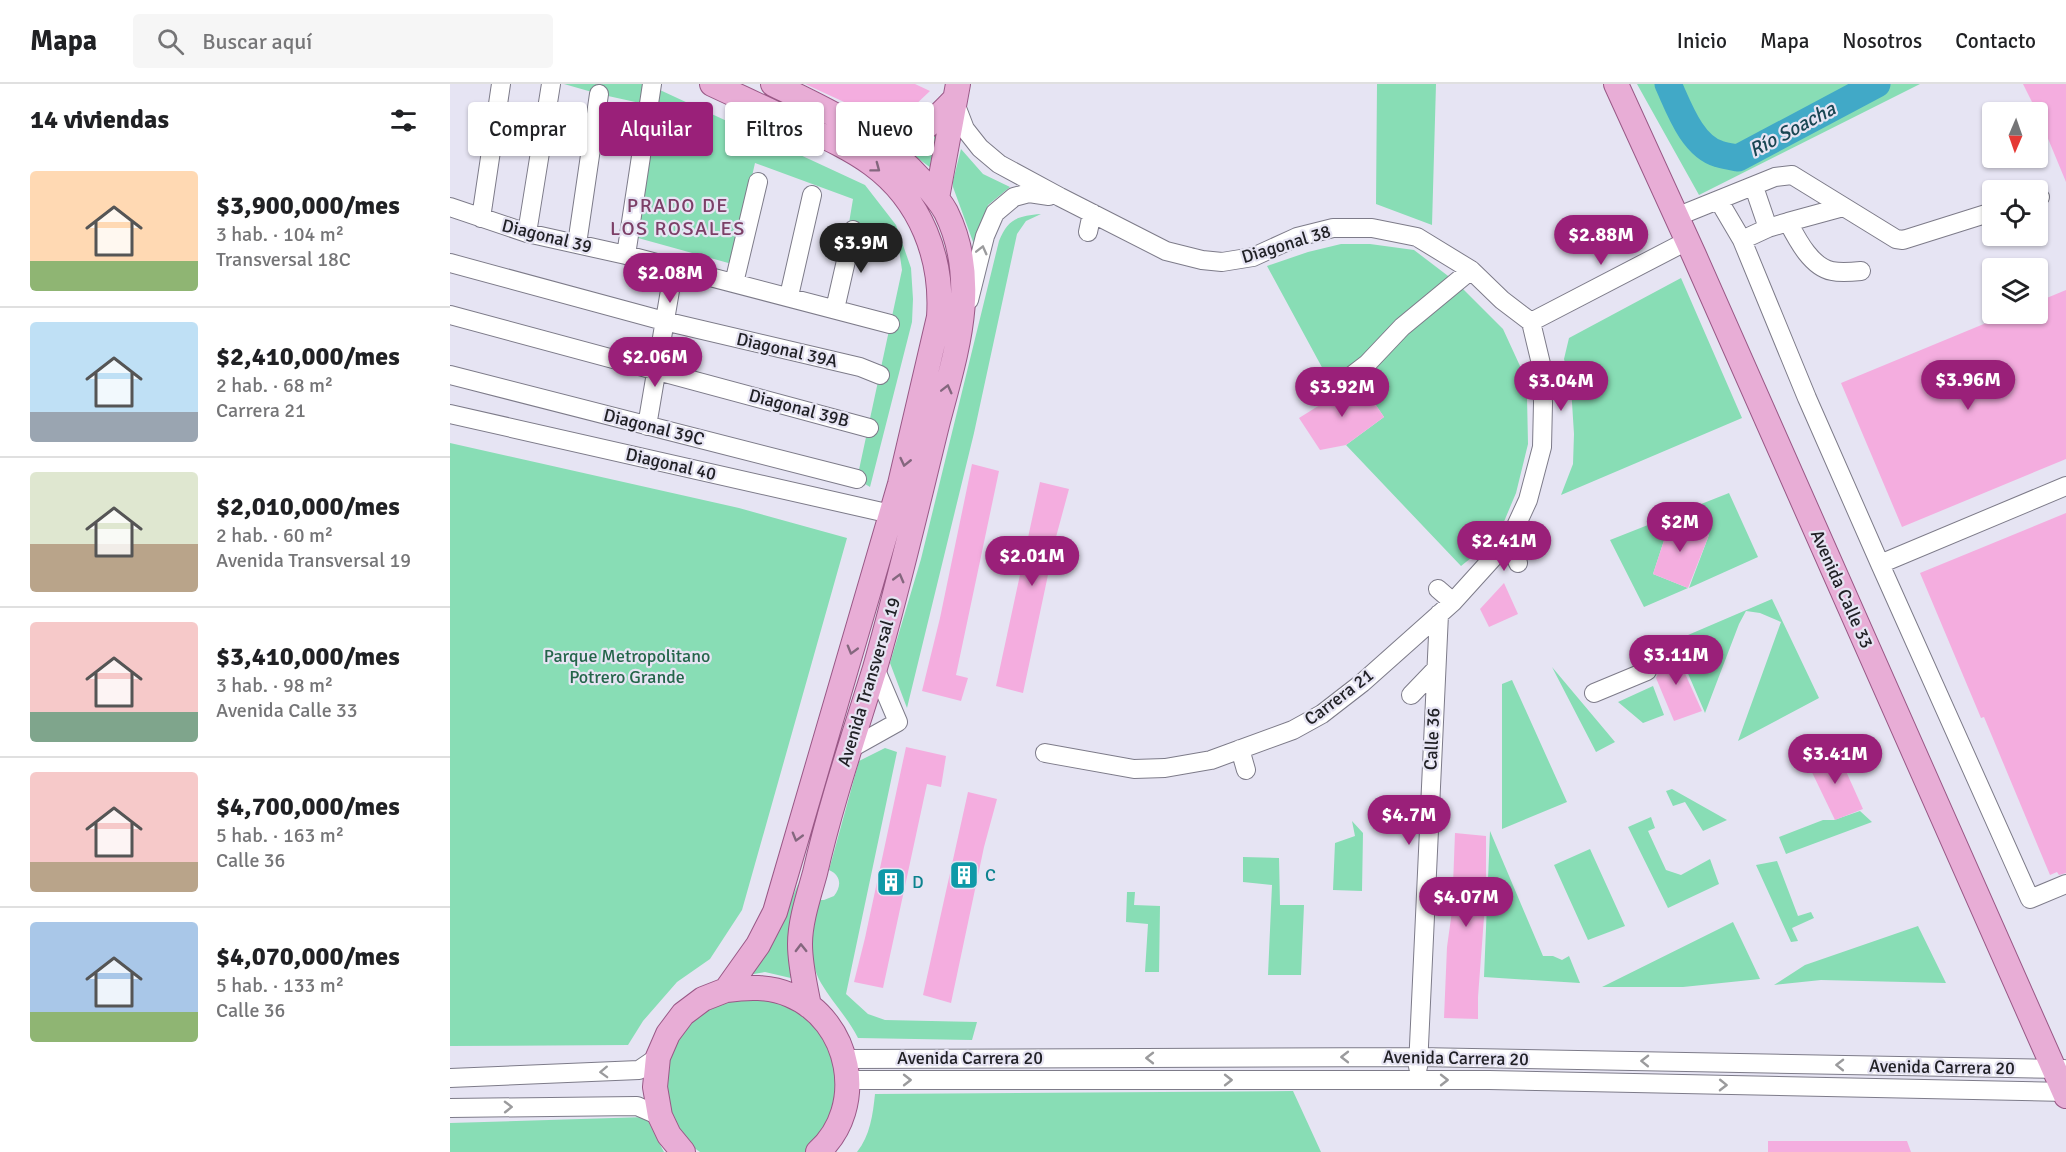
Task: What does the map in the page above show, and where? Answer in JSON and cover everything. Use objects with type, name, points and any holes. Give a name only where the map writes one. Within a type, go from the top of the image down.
[{"type":"main road","name":"Avenida Transversal 19","points":[[712,84],[832,140],[889,178],[917,214],[925,230],[935,258],[939,282],[939,316],[891,514],[775,912],[758,945],[726,990]]},
{"type":"main road","name":"Avenida Transversal 19","points":[[773,84],[836,115]]},
{"type":"main road","name":"Avenida Calle 33","points":[[1616,84],[2063,1083]]},
{"type":"main road","points":[[934,116],[956,92]]},
{"type":"main road","points":[[937,198],[956,92]]},
{"type":"main road","name":"Avenida Transversal 19","points":[[809,1006],[801,964],[802,925],[821,845],[904,561],[962,327],[964,300],[961,262],[946,211],[915,173],[897,156]]},
{"type":"main road","points":[[683,1152],[669,1135],[660,1116],[654,1087],[658,1057],[668,1034],[683,1014],[703,999],[726,990],[748,987],[770,988],[791,995],[809,1006],[825,1020],[838,1039],[847,1070],[846,1104],[838,1126],[825,1146],[818,1152]]},
{"type":"street","points":[[481,218],[501,84]]},
{"type":"street","points":[[527,233],[551,84]]},
{"type":"street","points":[[626,255],[652,84]]},
{"type":"street","name":"Diagonal 38","points":[[956,92],[965,129],[980,148],[999,164],[1166,251],[1202,260],[1222,262],[1253,257],[1297,237],[1333,228],[1372,228],[1417,237],[1472,270],[1502,300],[1531,322]]},
{"type":"street","points":[[577,244],[599,94]]},
{"type":"street","points":[[1677,217],[1775,177],[1792,175],[1888,236],[1903,240],[1982,215]]},
{"type":"street","points":[[734,283],[758,182]]},
{"type":"street","points":[[1754,187],[1768,228]]},
{"type":"street","name":"Diagonal 38","points":[[962,327],[985,236],[995,213],[1014,197],[1029,192],[1060,197]]},
{"type":"street","points":[[789,296],[812,195]]},
{"type":"street","points":[[1719,201],[1742,240],[1807,398],[2030,899],[2066,884]]},
{"type":"street","name":"Diagonal 39","points":[[450,207],[527,233],[674,267],[890,324]]},
{"type":"street","points":[[1742,240],[1768,228],[1844,207]]},
{"type":"street","points":[[1088,232],[1092,213]]},
{"type":"street","points":[[1788,222],[1797,240],[1822,267],[1830,271],[1861,272]]},
{"type":"street","points":[[835,309],[853,231]]},
{"type":"street","points":[[1531,322],[1687,241]]},
{"type":"street","name":"Diagonal 39A","points":[[450,263],[664,321],[860,367],[880,375]]},
{"type":"street","points":[[647,426],[674,267]]},
{"type":"street","points":[[1350,377],[1367,364],[1402,327],[1472,270]]},
{"type":"street","name":"Diagonal 39B","points":[[450,315],[869,428]]},
{"type":"street","name":"Carrera 21","points":[[1045,753],[1134,770],[1165,768],[1211,760],[1293,730],[1322,714],[1362,683],[1401,635],[1446,608],[1510,539],[1528,500],[1542,447],[1542,368],[1531,322]]},
{"type":"street","name":"Diagonal 39C","points":[[450,375],[857,479]]},
{"type":"street","name":"Diagonal 40","points":[[450,414],[891,514]]},
{"type":"street","points":[[1880,564],[2066,486]]},
{"type":"street","points":[[1510,539],[1518,563]]},
{"type":"street","points":[[1438,589],[1446,608]]},
{"type":"street","name":"Calle 36","points":[[1418,1080],[1435,669],[1446,608]]},
{"type":"street","points":[[848,750],[898,722],[874,668]]},
{"type":"street","points":[[1411,695],[1435,669]]},
{"type":"street","points":[[1594,693],[1647,671]]},
{"type":"street","points":[[1240,749],[1246,770]]},
{"type":"street","points":[[450,1078],[639,1070],[658,1057]]},
{"type":"street","name":"Avenida Carrera 20","points":[[847,1070],[1418,1057],[2063,1083]]},
{"type":"street","name":"Avenida Carrera 20","points":[[847,1070],[1418,1080],[2063,1083]]},
{"type":"street","points":[[450,1108],[637,1106],[660,1116]]},
{"type":"green space","points":[[564,84],[647,84],[686,102],[635,102]]},
{"type":"green space","points":[[1377,84],[1436,84],[1432,225],[1376,204]]},
{"type":"green space","points":[[1637,84],[1920,84],[1699,195]]},
{"type":"green space","points":[[713,115],[725,120],[725,156],[802,156],[865,185],[896,225],[911,268],[913,299],[912,322],[870,487],[857,479],[902,270],[897,235],[849,223],[853,199],[755,163],[732,264],[638,238],[651,156],[713,156]]},
{"type":"green space","points":[[941,131],[931,168],[915,156],[934,156],[934,135]]},
{"type":"green space","points":[[961,149],[983,174],[1010,187],[988,205],[976,250],[953,187]]},
{"type":"green space","points":[[1041,214],[1026,221],[1017,234],[974,433],[907,708],[890,663],[921,559],[999,241],[1006,228],[1014,220]]},
{"type":"green space","points":[[1341,244],[1370,244],[1414,250],[1456,282],[1503,329],[1520,366],[1527,397],[1528,444],[1516,493],[1503,524],[1491,542],[1461,566],[1346,445],[1384,417],[1358,379],[1337,395],[1267,266]]},
{"type":"green space","points":[[1681,278],[1742,418],[1561,495],[1573,464],[1571,387],[1564,359],[1569,338]]},
{"type":"green space","name":"Parque Metropolitano Potrero Grande","points":[[450,443],[739,508],[847,538],[742,910],[710,959],[677,982],[643,1021],[628,1045],[450,1046]]},
{"type":"green space","points":[[1729,493],[1758,557],[1689,588],[1709,535],[1672,516],[1653,574],[1688,588],[1644,607],[1610,540]]},
{"type":"green space","points":[[1772,599],[1819,698],[1738,741],[1781,622],[1760,613],[1746,611],[1705,713],[1674,641]]},
{"type":"green space","points":[[1552,667],[1615,742],[1596,752]]},
{"type":"green space","points":[[1512,680],[1567,802],[1502,829],[1502,684]]},
{"type":"green space","points":[[1653,686],[1664,715],[1643,723],[1618,702]]},
{"type":"green space","points":[[885,748],[897,752],[846,994],[868,1014],[885,1020],[977,1022],[972,1040],[858,1038],[816,973],[812,942],[819,900],[834,896],[838,888],[838,878],[829,870],[859,761]]},
{"type":"green space","points":[[1672,789],[1727,820],[1703,831],[1685,802],[1673,806],[1666,791]]},
{"type":"green space","points":[[1860,811],[1872,822],[1786,854],[1779,837],[1823,820],[1834,820]]},
{"type":"green space","points":[[1651,817],[1655,828],[1648,831],[1666,870],[1681,875],[1710,859],[1719,884],[1668,908],[1628,827]]},
{"type":"green space","points":[[1352,821],[1363,833],[1362,891],[1333,890],[1335,843],[1355,836]]},
{"type":"green space","points":[[1490,831],[1543,956],[1553,956],[1562,960],[1569,956],[1580,983],[1484,977]]},
{"type":"green space","points":[[1590,849],[1625,926],[1588,940],[1554,865]]},
{"type":"green space","points":[[1243,857],[1279,858],[1280,905],[1304,905],[1301,975],[1268,975],[1272,885],[1243,882]]},
{"type":"green space","points":[[1777,861],[1798,916],[1811,912],[1814,918],[1792,928],[1798,941],[1791,942],[1756,865]]},
{"type":"green space","points":[[799,882],[790,932],[795,979],[765,972],[748,975],[777,933]]},
{"type":"green space","points":[[1127,892],[1135,892],[1134,905],[1160,906],[1159,972],[1145,972],[1148,924],[1126,922]]},
{"type":"green space","points":[[1733,922],[1760,979],[1683,987],[1602,987]]},
{"type":"green space","points":[[1918,926],[1946,983],[1821,980],[1774,985],[1805,965]]},
{"type":"green space","points":[[759,996],[799,1009],[831,1045],[839,1093],[820,1137],[805,1152],[700,1152],[690,1145],[677,1128],[668,1109],[665,1067],[683,1028],[717,1003]]},
{"type":"green space","points":[[1293,1091],[1321,1152],[857,1152],[868,1132],[875,1094]]},
{"type":"green space","points":[[646,1117],[664,1152],[450,1152],[450,1123]]},
{"type":"building","points":[[805,84],[915,84],[930,91],[918,102],[844,102]]},
{"type":"building","points":[[2023,84],[2066,84],[2066,182],[2048,139],[2048,102],[2032,102]]},
{"type":"building","points":[[2066,290],[2066,459],[1902,527],[1841,383],[1984,324],[2048,324],[2048,297]]},
{"type":"building","points":[[1361,383],[1384,417],[1346,445],[1320,450],[1299,418],[1347,388]]},
{"type":"building","points":[[972,464],[999,471],[956,675],[968,678],[961,701],[922,691],[940,618]]},
{"type":"building","points":[[1040,482],[1069,489],[1056,537],[1023,693],[996,686]]},
{"type":"building","points":[[2066,513],[2066,873],[2059,875],[2057,872],[2050,875],[1984,717],[1981,718],[1920,573]]},
{"type":"building","points":[[1672,516],[1709,535],[1688,588],[1653,574]]},
{"type":"building","points":[[1504,583],[1518,614],[1489,627],[1480,609]]},
{"type":"building","points":[[1673,647],[1702,711],[1674,721],[1656,678],[1658,667],[1649,660]]},
{"type":"building","name":"D","points":[[906,747],[946,756],[941,787],[927,784],[883,988],[854,982]]},
{"type":"building","points":[[1836,749],[1863,809],[1835,820],[1807,762]]},
{"type":"building","name":"C","points":[[968,792],[997,799],[984,847],[951,1003],[923,995]]},
{"type":"building","points":[[1455,833],[1486,836],[1486,891],[1478,1019],[1444,1018]]},
{"type":"building","points":[[1768,1141],[1907,1141],[1911,1152],[1768,1152]]},
{"type":"waterway","name":"Río Soacha","points":[[1668,84],[1682,115],[1701,143],[1719,154],[1738,158],[1877,84]]},
{"type":"place","name":"C","points":[[964,875]]},
{"type":"place","name":"D","points":[[891,882]]},
{"type":"district","name":"PRADO DE LOS ROSALES","points":[[678,216]]}]
